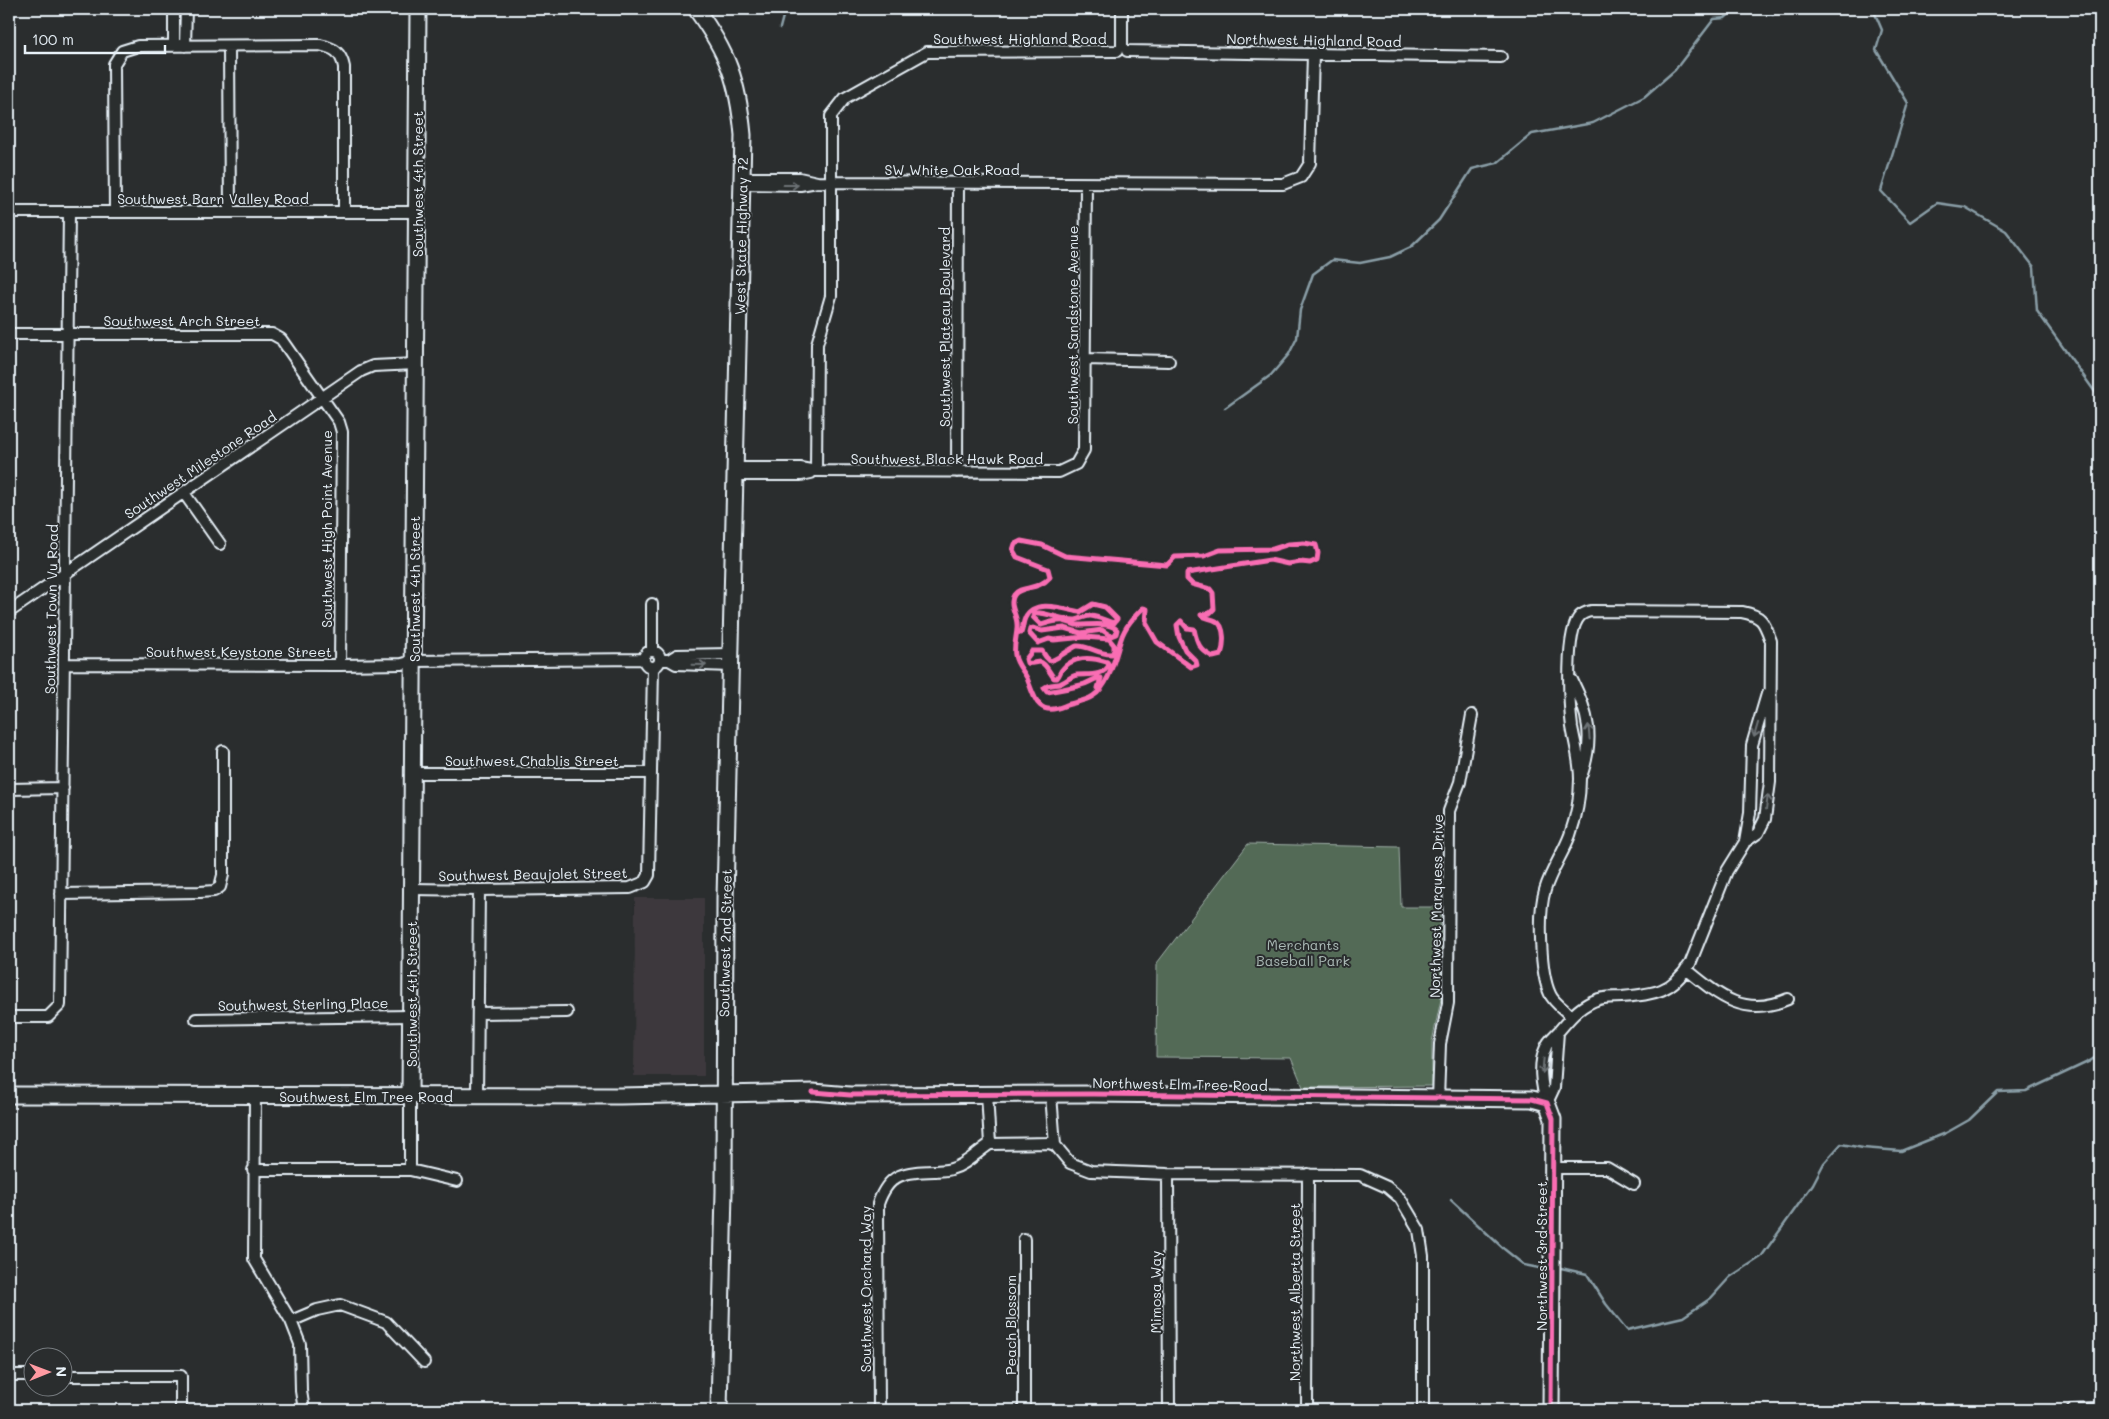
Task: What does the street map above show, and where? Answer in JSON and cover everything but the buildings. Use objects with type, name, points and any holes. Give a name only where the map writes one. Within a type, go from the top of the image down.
[{"type":"street","points":[[174,9],[174,46]]},
{"type":"street","points":[[185,46],[186,9]]},
{"type":"street","name":"Southwest 4th Street","points":[[410,1170],[418,9]]},
{"type":"street","name":"West State Highway 72","points":[[696,9],[710,28],[727,58],[738,91],[743,135],[735,471]]},
{"type":"street","points":[[1122,9],[1122,49]]},
{"type":"street","points":[[114,212],[114,64],[122,51],[138,46],[320,46],[337,51],[343,60],[344,67],[344,212]]},
{"type":"street","points":[[229,46],[230,212]]},
{"type":"street","name":"Northwest Highland Road","points":[[1122,49],[1501,57]]},
{"type":"street","name":"Southwest Highland Road","points":[[816,472],[818,344],[831,296],[831,116],[845,98],[927,52],[1122,49]]},
{"type":"street","name":"SW White Oak Road","points":[[742,181],[800,185],[817,182],[1283,184],[1301,177],[1310,163],[1313,54]]},
{"type":"street","name":"Southwest Plateau Boulevard","points":[[957,472],[958,183]]},
{"type":"street","name":"Southwest Sandstone Avenue","points":[[1076,464],[1084,450],[1086,184]]},
{"type":"street","name":"Southwest Barn Valley Road","points":[[9,212],[417,212]]},
{"type":"street","name":"Southwest Town Vu Road","points":[[9,1017],[48,1017],[60,1006],[69,212]]},
{"type":"street","name":"Southwest Arch Street","points":[[9,334],[272,334],[278,336],[287,345],[323,398]]},
{"type":"street","points":[[1085,359],[1169,361]]},
{"type":"street","name":"Southwest Milestone Road","points":[[9,612],[367,368],[380,365],[416,364]]},
{"type":"street","name":"Southwest High Point Avenue","points":[[323,398],[341,426],[342,432],[340,665]]},
{"type":"street","name":"Southwest Black Hawk Road","points":[[735,471],[801,475],[816,472],[1059,472],[1076,464]]},
{"type":"street","name":"Southwest 2nd Street","points":[[719,1410],[724,1185],[725,900],[735,471]]},
{"type":"street","points":[[184,493],[220,544]]},
{"type":"street","points":[[652,604],[652,651]]},
{"type":"street","points":[[1580,780],[1578,756],[1572,727],[1570,641],[1574,625],[1581,614],[1590,611],[1742,612],[1756,615],[1765,624],[1771,641],[1770,782],[1765,819],[1758,833],[1745,842]]},
{"type":"street","points":[[653,668],[648,666],[644,659],[647,652],[657,653],[665,660]]},
{"type":"street","points":[[653,668],[676,655],[730,660]]},
{"type":"street","name":"Southwest Keystone Street","points":[[64,664],[340,665],[402,664],[413,661],[644,659]]},
{"type":"street","points":[[651,774],[653,668]]},
{"type":"street","points":[[1570,676],[1585,708],[1590,734],[1588,755],[1580,780],[1577,806],[1570,835],[1544,892],[1541,933],[1542,968],[1550,996],[1571,1016]]},
{"type":"street","points":[[1547,1103],[1554,1088],[1558,1032],[1571,1016],[1583,1005],[1601,998],[1651,995],[1665,990],[1682,976],[1686,969],[1727,871],[1745,842],[1750,812],[1752,745],[1770,684]]},
{"type":"street","name":"Northwest Marquess Drive","points":[[1438,1099],[1440,1044],[1448,1003],[1449,811],[1460,782],[1472,715]]},
{"type":"street","points":[[62,894],[214,891],[220,886],[223,875],[223,751]]},
{"type":"street","name":"Southwest Chablis Street","points":[[412,773],[651,774]]},
{"type":"street","name":"Southwest Beaujolet Street","points":[[412,889],[630,888],[645,882],[649,875],[651,774]]},
{"type":"street","points":[[9,789],[62,788]]},
{"type":"street","points":[[477,1096],[479,890]]},
{"type":"street","points":[[1686,969],[1716,994],[1753,1007],[1774,1005],[1788,999]]},
{"type":"street","points":[[478,1013],[567,1012]]},
{"type":"street","name":"Southwest Sterling Place","points":[[196,1019],[411,1016]]},
{"type":"street","name":"Northwest Elm Tree Road","points":[[724,1094],[813,1092],[850,1095],[987,1094],[1532,1099],[1547,1103]]},
{"type":"street","name":"Southwest Elm Tree Road","points":[[9,1095],[477,1096],[724,1094]]},
{"type":"street","points":[[987,1094],[990,1144],[1048,1142],[1055,1145],[1070,1163],[1090,1171],[1168,1174],[1360,1175],[1387,1187],[1400,1198],[1420,1230],[1423,1256],[1423,1410]]},
{"type":"street","points":[[1051,1095],[1055,1145]]},
{"type":"street","points":[[255,1096],[253,1170],[254,1259],[290,1321],[300,1344],[301,1391],[304,1410]]},
{"type":"street","name":"Northwest 3rd Street","points":[[1547,1103],[1552,1119],[1553,1168],[1551,1410]]},
{"type":"street","name":"Southwest Orchard Way","points":[[879,1410],[878,1204],[882,1190],[901,1174],[950,1170],[967,1162],[990,1144]]},
{"type":"street","points":[[1553,1168],[1607,1168],[1634,1184]]},
{"type":"street","points":[[253,1170],[410,1170],[457,1180]]},
{"type":"street","name":"Mimosa Way","points":[[1168,1174],[1169,1410]]},
{"type":"street","name":"Northwest Alberta Street","points":[[1307,1410],[1308,1174]]},
{"type":"street","name":"Peach Blossom","points":[[1024,1239],[1024,1410]]},
{"type":"street","points":[[290,1321],[317,1310],[340,1305],[386,1322],[424,1362]]},
{"type":"street","points":[[9,1375],[22,1375]]},
{"type":"street","points":[[72,1376],[181,1376],[181,1410]]},
{"type":"street","points":[[2072,1410],[2100,1409]]},
{"type":"shaded area","points":[[635,898],[704,898],[704,1076],[634,1076]]},
{"type":"green space","name":"Merchants Baseball Park","points":[[1248,844],[1399,847],[1401,907],[1440,907],[1441,999],[1432,1042],[1432,1086],[1303,1087],[1291,1058],[1156,1057],[1157,963]]},
{"type":"waterway","points":[[780,28],[785,9]]},
{"type":"waterway","points":[[1225,408],[1271,375],[1289,354],[1297,338],[1300,310],[1313,274],[1332,260],[1360,263],[1390,257],[1411,247],[1439,220],[1472,169],[1497,163],[1532,134],[1593,123],[1644,97],[1675,70],[1714,19],[1725,18],[1735,9]]},
{"type":"waterway","points":[[1749,9],[1773,15],[1776,9]]},
{"type":"waterway","points":[[1873,9],[1882,30],[1876,50],[1908,103],[1881,191],[1910,222],[1937,203],[1965,207],[2006,231],[2034,267],[2037,311],[2100,399]]},
{"type":"waterway","points":[[1561,1268],[1587,1274],[1606,1304],[1627,1330],[1683,1317],[1711,1298],[1730,1277],[1761,1257],[1813,1184],[1824,1163],[1841,1144],[1901,1151],[1946,1133],[1969,1120],[1998,1092],[2026,1091],[2090,1061],[2100,1054]]},
{"type":"waterway","points":[[1451,1200],[1524,1265],[1544,1269]]},
{"type":"cycle path","points":[[1021,541],[1042,545],[1065,556],[1167,565],[1175,557],[1204,556],[1220,550],[1273,549],[1289,544],[1304,543],[1316,545],[1318,553],[1317,560],[1310,563],[1288,564],[1270,560],[1187,573],[1187,579],[1192,584],[1210,589],[1213,593],[1214,609],[1210,613],[1201,615],[1216,621],[1221,627],[1223,632],[1221,655],[1213,657],[1205,652],[1198,643],[1194,629],[1187,628],[1181,621],[1177,625],[1179,637],[1185,650],[1196,661],[1197,665],[1191,667],[1157,642],[1146,623],[1147,609],[1143,608],[1125,630],[1108,678],[1099,691],[1086,700],[1055,709],[1048,709],[1043,708],[1035,699],[1015,655],[1017,621],[1012,606],[1012,598],[1017,592],[1040,584],[1050,577],[1048,569],[1017,557],[1013,550],[1015,544],[1021,541]]},
{"type":"cycle path","points":[[1021,633],[1025,618],[1035,608],[1050,606],[1080,612],[1093,604],[1105,607],[1117,619],[1114,623],[1089,616],[1071,620],[1043,613],[1034,613],[1033,617],[1041,625],[1066,621],[1076,625],[1097,624],[1109,626],[1117,630],[1116,634],[1111,636],[1102,630],[1081,633],[1064,628],[1042,631],[1033,628],[1030,629],[1029,633],[1038,643],[1049,639],[1085,637],[1109,639],[1114,645],[1112,654],[1077,646],[1050,661],[1042,651],[1032,651],[1026,659],[1027,663],[1042,663],[1054,678],[1057,678],[1061,671],[1071,662],[1077,660],[1089,658],[1107,662],[1109,665],[1099,673],[1077,675],[1059,684],[1049,685],[1044,688],[1047,692],[1084,684],[1101,678],[1098,688]]},
{"type":"cycle path","points":[[813,1092],[850,1095],[1093,1094],[1532,1099],[1547,1103],[1553,1119],[1551,1410]]}]
